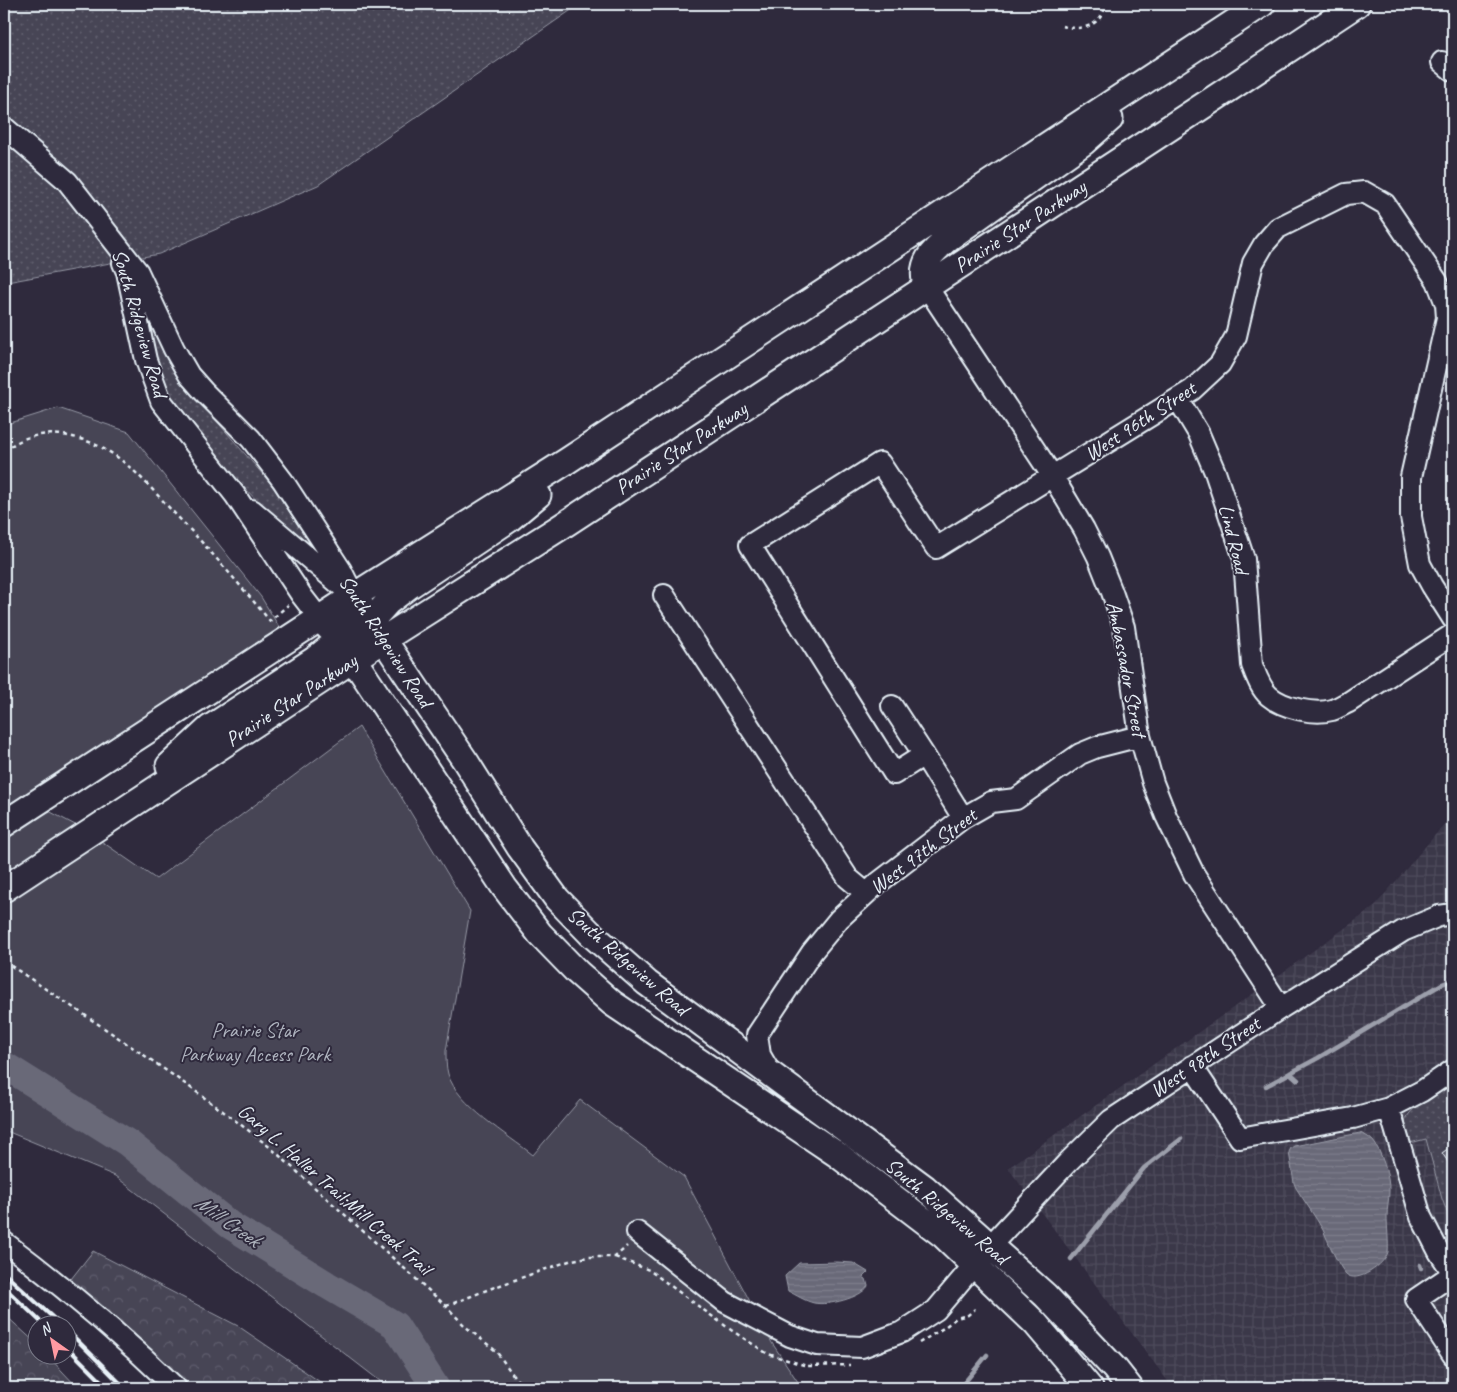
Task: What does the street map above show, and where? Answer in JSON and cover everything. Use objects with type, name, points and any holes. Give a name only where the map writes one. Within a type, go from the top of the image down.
[{"type":"main road","points":[[4,824],[319,618],[566,461],[1262,4]]},
{"type":"main road","points":[[1215,98],[1334,4]]},
{"type":"main road","name":"Prairie Star Parkway","points":[[4,889],[353,660],[379,623],[425,612],[559,528],[1357,4]]},
{"type":"main road","points":[[927,287],[924,277],[925,266],[933,252],[950,237],[1084,142],[1126,106],[1136,86]]},
{"type":"main road","points":[[379,623],[388,602],[508,520],[545,489],[566,461]]},
{"type":"main road","points":[[135,802],[158,776],[210,728],[314,660],[340,639],[352,619],[354,596]]},
{"type":"main road","name":"South Ridgeview Road","points":[[354,596],[379,623],[520,848],[557,899],[590,933],[648,983],[925,1188],[1045,1296],[1115,1369],[1130,1388]]},
{"type":"main road","name":"South Ridgeview Road","points":[[319,618],[340,639],[504,887],[540,934],[577,972],[612,1003],[838,1155],[943,1235],[1035,1323],[1090,1388]]},
{"type":"street","points":[[4,127],[68,181],[114,241]]},
{"type":"street","name":"West 96th Street","points":[[924,755],[894,774],[750,545],[880,463],[936,548],[1192,390],[1220,364],[1236,336],[1253,263],[1264,244],[1278,228],[1346,194],[1364,192],[1385,204],[1437,281],[1449,303]]},
{"type":"street","name":"South Ridgeview Road","points":[[114,241],[127,272],[146,360],[161,401],[235,495],[302,596],[319,618]]},
{"type":"street","name":"South Ridgeview Road","points":[[114,241],[138,272],[174,349],[189,375],[251,439],[283,481],[341,570],[354,596]]},
{"type":"street","name":"Ambassador Street","points":[[927,287],[1053,477],[1084,529],[1098,557],[1124,627],[1140,736],[1153,784],[1190,866],[1281,1008]]},
{"type":"street","points":[[1449,303],[1410,477],[1411,517],[1420,564],[1453,618]]},
{"type":"street","name":"Lind Road","points":[[1178,399],[1199,434],[1215,472],[1244,559],[1252,665],[1258,681],[1268,696],[1286,706],[1307,712],[1331,710],[1350,702],[1453,634]]},
{"type":"street","points":[[235,495],[354,596]]},
{"type":"street","points":[[664,595],[848,878],[866,893]]},
{"type":"street","points":[[892,706],[963,818]]},
{"type":"street","name":"West 97th Street","points":[[757,1035],[812,952],[839,919],[866,893],[963,818],[991,802],[1016,799],[1080,754],[1097,747],[1140,736]]},
{"type":"street","name":"West 98th Street","points":[[637,1232],[725,1302],[790,1336],[817,1345],[862,1347],[902,1332],[936,1310],[990,1246],[1068,1162],[1111,1120],[1281,1008],[1403,931],[1439,916],[1453,914]]},
{"type":"street","points":[[724,1040],[757,1035],[760,1055],[772,1075]]},
{"type":"street","points":[[1192,1066],[1240,1138],[1353,1118],[1389,1108],[1422,1091],[1453,1070]]},
{"type":"street","points":[[1389,1108],[1421,1217],[1453,1274],[1416,1299],[1453,1355]]},
{"type":"street","points":[[4,1242],[51,1277],[176,1388]]},
{"type":"path","points":[[1062,26],[1076,29],[1088,27],[1098,20],[1106,4]]},
{"type":"path","points":[[4,451],[17,442],[46,434],[79,438],[102,448],[117,457],[132,470],[209,549],[270,621],[290,604]]},
{"type":"path","name":"Gary L. Haller Trail;Mill Creek Trail","points":[[4,962],[142,1054],[272,1149],[446,1306],[466,1327],[496,1352],[516,1379],[529,1388]]},
{"type":"path","points":[[446,1306],[572,1260],[589,1257],[615,1257],[637,1232]]},
{"type":"shaded area","points":[[1453,814],[1453,1388],[1173,1388],[1008,1168],[1373,908]]},
{"type":"green space","points":[[4,4],[580,4],[318,185],[159,254],[7,282],[4,279]]},
{"type":"green space","points":[[137,282],[189,386],[271,484],[319,557],[261,505],[202,443],[160,383]]},
{"type":"green space","name":"Prairie Star Parkway Access Park","points":[[58,408],[129,432],[261,597],[287,640],[45,809],[79,827],[156,879],[359,727],[470,911],[446,1051],[447,1071],[453,1086],[484,1119],[533,1155],[580,1100],[684,1177],[772,1343],[802,1388],[389,1388],[115,1176],[4,1130],[4,425]]},
{"type":"green space","points":[[1453,1082],[1453,1145],[1442,1153],[1453,1169],[1453,1227],[1442,1199],[1426,1139],[1410,1143],[1405,1123],[1407,1117],[1418,1105]]},
{"type":"green space","points":[[93,1251],[238,1326],[329,1388],[182,1388],[64,1288]]},
{"type":"green space","points":[[4,1314],[28,1336],[28,1364],[55,1364],[78,1388],[4,1388]]},
{"type":"water","points":[[1360,1133],[1370,1138],[1376,1145],[1386,1172],[1389,1185],[1387,1217],[1388,1252],[1382,1262],[1370,1272],[1357,1277],[1351,1277],[1346,1274],[1340,1265],[1323,1230],[1296,1188],[1289,1152],[1294,1146]]},
{"type":"water","points":[[799,1263],[853,1263],[868,1272],[863,1277],[866,1279],[868,1286],[859,1294],[844,1300],[820,1304],[807,1301],[788,1291],[785,1276]]},
{"type":"building","points":[[1453,1145],[1453,1169],[1442,1153]]},
{"type":"waterway","points":[[1266,1086],[1318,1058],[1442,984],[1453,980]]},
{"type":"waterway","name":"Mill Creek","points":[[4,1065],[128,1143],[230,1225],[395,1325],[436,1388]]},
{"type":"waterway","points":[[1290,1073],[1298,1080]]},
{"type":"waterway","points":[[1071,1259],[1144,1168],[1181,1139]]},
{"type":"waterway","points":[[960,1388],[987,1355]]},
{"type":"railway","points":[[4,1273],[49,1314]]},
{"type":"railway","points":[[4,1287],[32,1314]]},
{"type":"railway","points":[[78,1341],[125,1388]]},
{"type":"railway","points":[[78,1358],[108,1388]]}]
